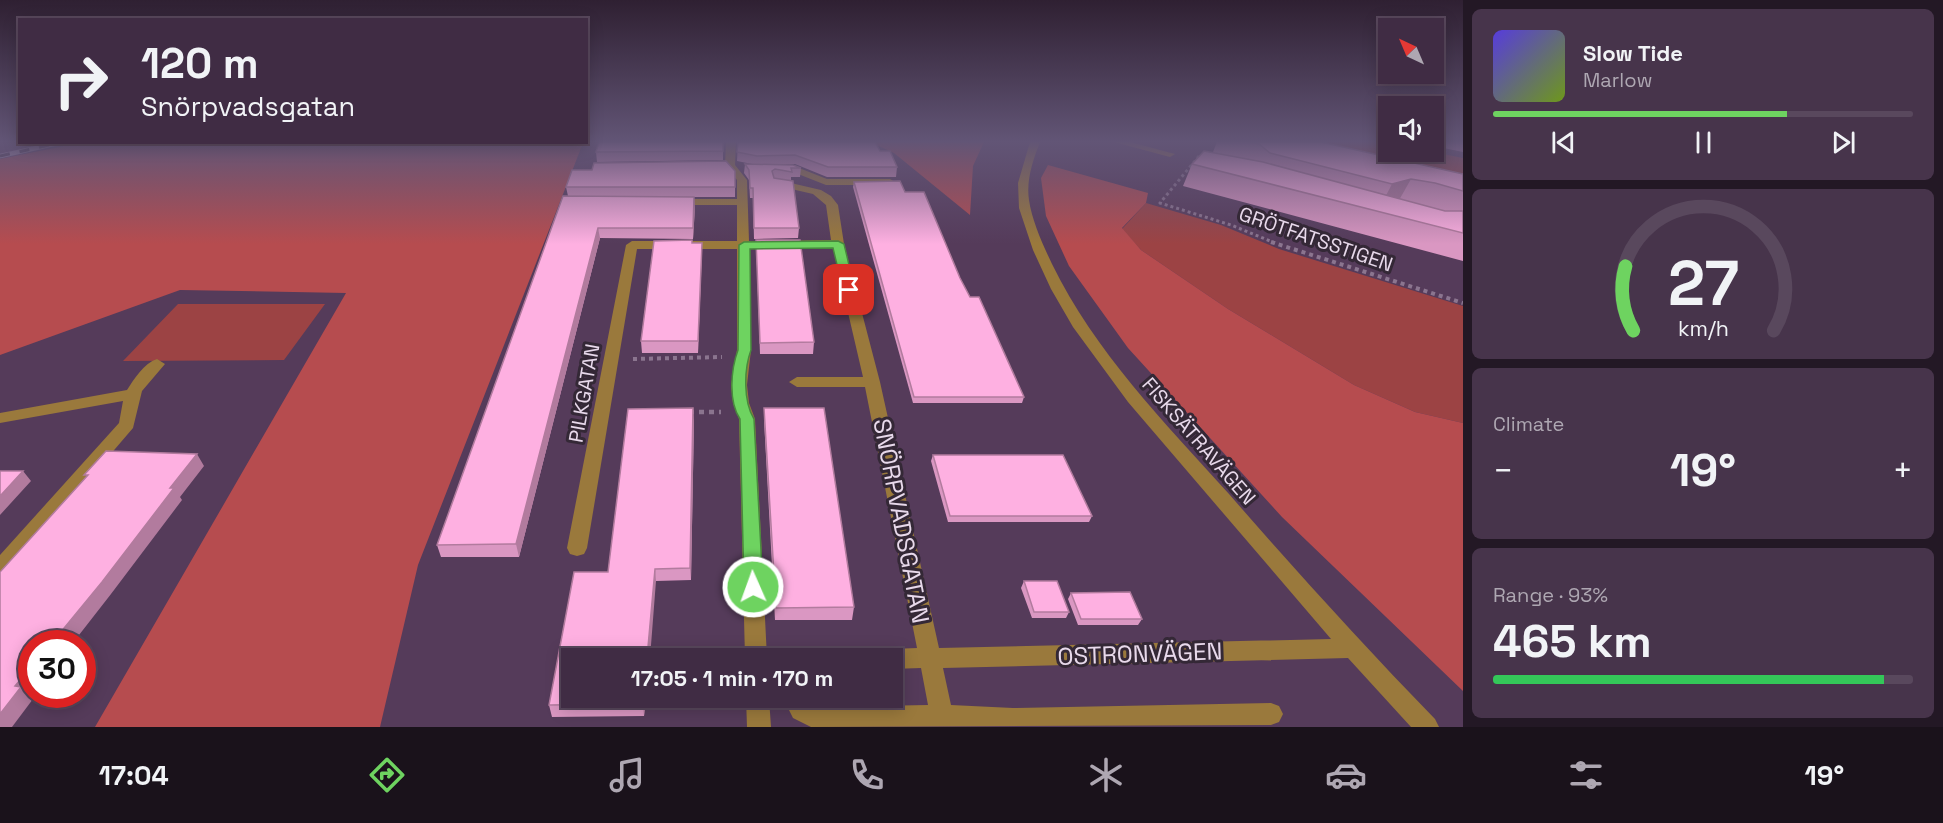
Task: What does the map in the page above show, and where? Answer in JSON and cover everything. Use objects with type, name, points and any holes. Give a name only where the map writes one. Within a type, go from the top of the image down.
[{"type":"street","points":[[737,176],[742,180],[744,245],[744,350],[739,365],[742,412],[747,419],[756,648]]},
{"type":"street","points":[[810,176],[826,182],[897,182]]},
{"type":"street","name":"FISKSÄTRAVÄGEN","points":[[1026,176],[1024,206],[1050,276],[1111,372],[1351,648],[1427,727]]},
{"type":"street","name":"SNÖRPVADSGATAN","points":[[778,183],[817,192],[827,198],[832,205],[838,244],[873,382],[929,660]]},
{"type":"street","points":[[660,202],[742,202]]},
{"type":"street","points":[[744,245],[838,244]]},
{"type":"street","name":"PILKGATAN","points":[[577,548],[632,245],[744,245]]},
{"type":"street","points":[[0,569],[127,424],[131,394],[157,364]]},
{"type":"street","points":[[797,382],[873,382]]},
{"type":"street","points":[[0,418],[131,394]]},
{"type":"street","name":"OSTRONVÄGEN","points":[[903,659],[1351,648]]},
{"type":"street","points":[[929,660],[942,716]]},
{"type":"street","points":[[758,708],[759,727]]},
{"type":"street","points":[[801,708],[817,718],[1271,714]]},
{"type":"path","name":"GRÖTFATSSTIGEN","points":[[1182,176],[1160,203],[1231,225],[1288,249],[1463,303]]},
{"type":"path","points":[[611,359],[742,357]]},
{"type":"path","points":[[684,412],[742,412]]},
{"type":"shaded area","points":[[0,176],[570,176],[418,565],[380,727],[95,727],[346,293],[180,290],[0,355]]},
{"type":"shaded area","points":[[922,176],[972,176],[970,215]]},
{"type":"shaded area","points":[[1042,176],[1087,176],[1148,193],[1146,203],[1122,228],[1141,250],[1228,309],[1354,385],[1415,412],[1463,423],[1463,691],[1282,517],[1128,348],[1069,266],[1046,216]]},
{"type":"shaded area","points":[[1374,176],[1463,176],[1463,197]]},
{"type":"shaded area","points":[[1146,203],[1221,225],[1279,249],[1463,306],[1463,423],[1415,412],[1354,385],[1228,309],[1141,250],[1122,229]]},
{"type":"shaded area","points":[[178,304],[325,304],[284,360],[123,361]]},
{"type":"building","points":[[570,176],[735,176],[735,187],[566,187]]},
{"type":"building","points":[[749,176],[773,176],[774,178],[793,181],[799,228],[754,228],[753,188],[750,188]]},
{"type":"building","points":[[1239,176],[1315,176],[1445,211],[1463,211],[1463,233]]},
{"type":"building","points":[[1360,176],[1463,176],[1463,191],[1435,183],[1411,179],[1392,184]]},
{"type":"building","points":[[900,181],[905,192],[924,192],[960,278],[970,297],[979,297],[1024,397],[914,397],[854,182]]},
{"type":"building","points":[[563,196],[694,197],[693,228],[598,228],[516,544],[437,545]]},
{"type":"building","points":[[692,240],[692,243],[702,243],[698,341],[641,341],[654,241]]},
{"type":"building","points":[[756,240],[800,240],[814,342],[760,343]]},
{"type":"building","points":[[693,408],[690,568],[655,569],[648,648],[561,648],[561,705],[549,705],[574,572],[608,572],[628,409]]},
{"type":"building","points":[[764,408],[824,408],[854,607],[776,608]]},
{"type":"building","points":[[106,451],[197,454],[170,488],[174,488],[63,630],[18,630],[18,682],[15,686],[18,686],[18,691],[0,714],[0,572],[88,475],[84,475]]},
{"type":"building","points":[[933,455],[1063,455],[1092,516],[950,516]]},
{"type":"building","points":[[0,471],[23,471],[0,496]]},
{"type":"building","points":[[1024,581],[1057,581],[1069,612],[1034,612]]},
{"type":"building","points":[[1130,592],[1142,619],[1081,619],[1071,593]]},
{"type":"route","points":[[753,587],[747,419],[742,412],[739,365],[744,350],[744,245],[838,244],[849,290]]}]
